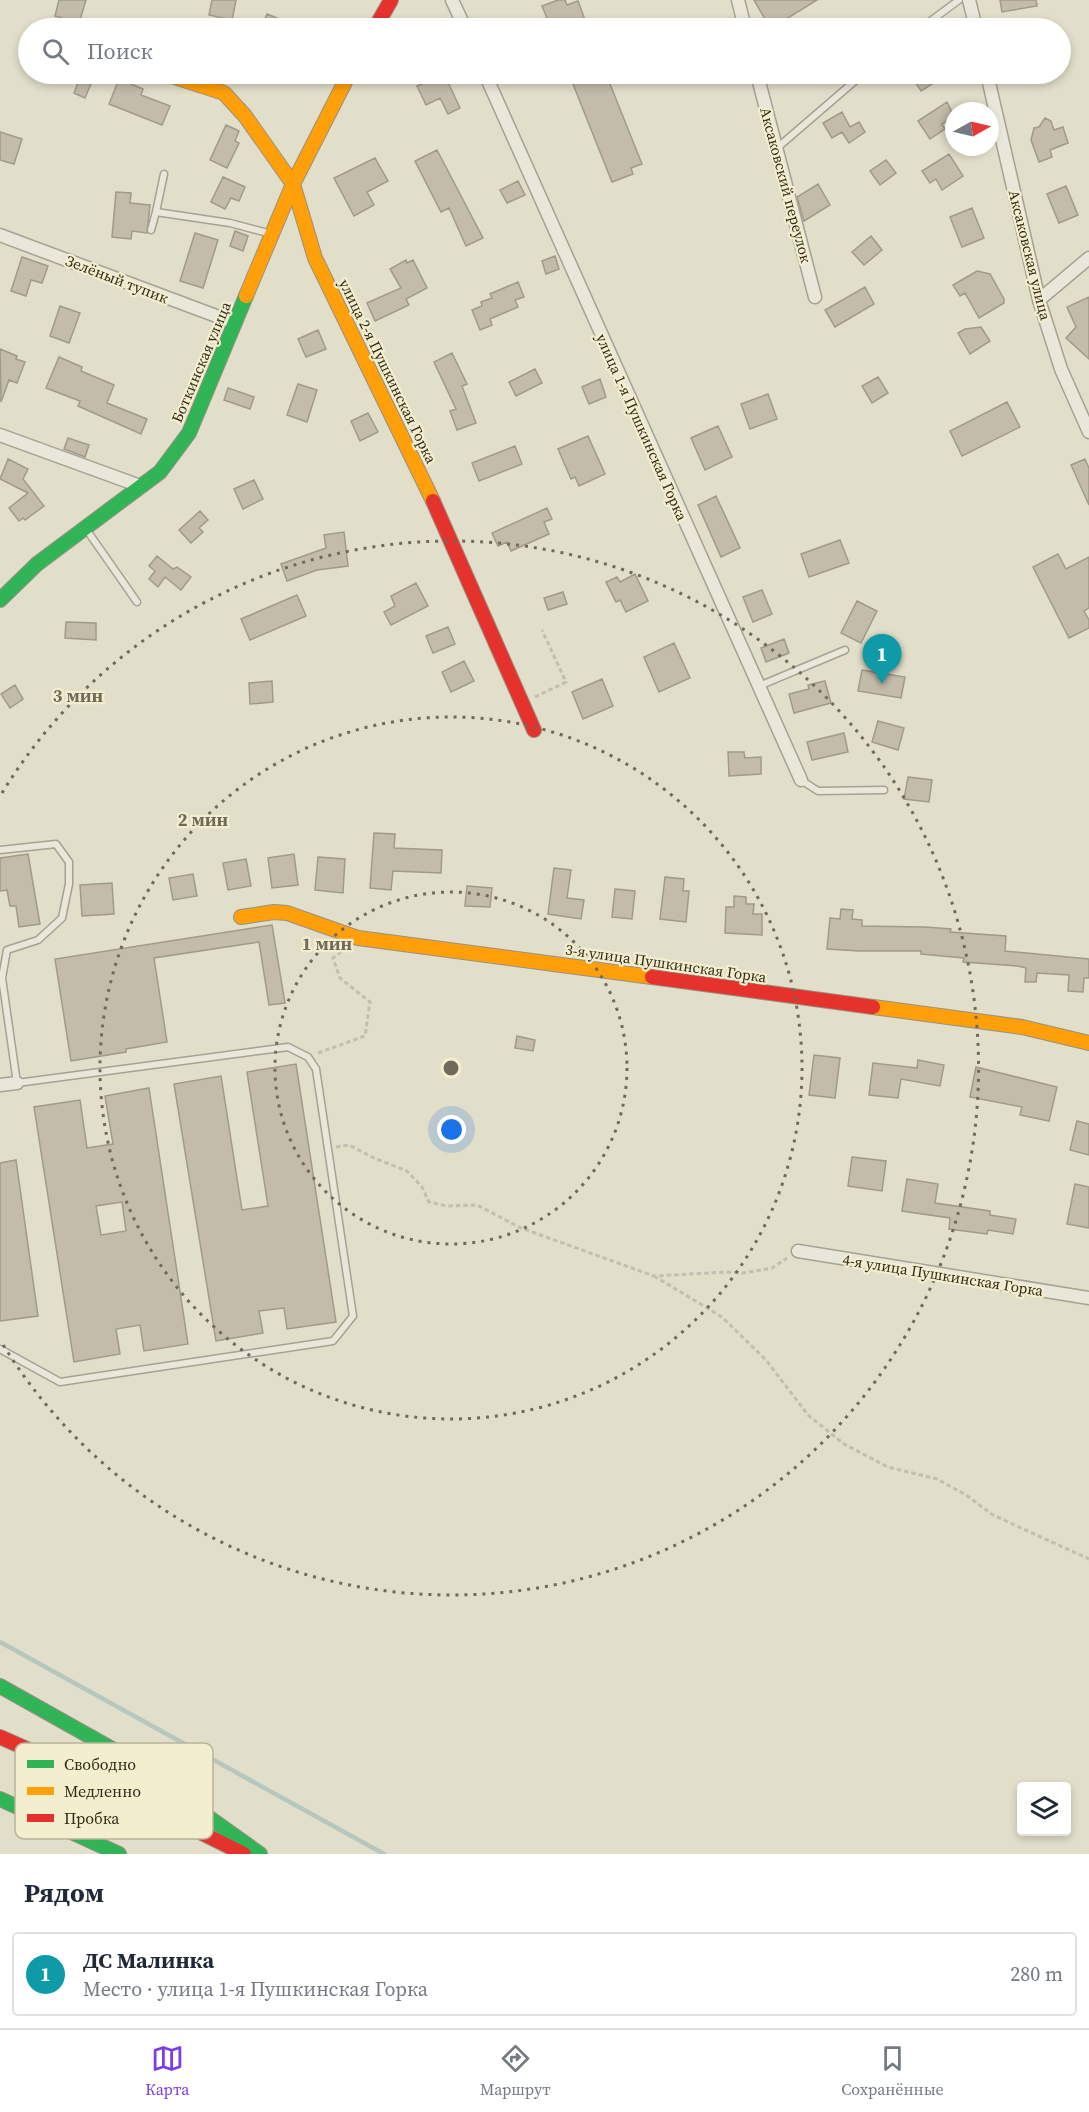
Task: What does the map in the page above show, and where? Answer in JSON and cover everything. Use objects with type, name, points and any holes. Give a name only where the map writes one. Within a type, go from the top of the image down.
[{"type":"main road","points":[[381,18],[391,0]]},
{"type":"main road","name":"улица 2-я Пушкинская Горка","points":[[196,84],[224,93],[245,116],[293,184],[315,258],[450,536],[534,730]]},
{"type":"main road","name":"Боткинская улица","points":[[0,600],[37,564],[160,472],[189,433],[293,184],[345,84]]},
{"type":"main road","name":"3-я улица Пушкинская Горка","points":[[241,917],[274,912],[287,913],[358,938],[1022,1027],[1089,1043]]},
{"type":"main road","points":[[0,1686],[103,1743]]},
{"type":"main road","points":[[0,1737],[15,1744]]},
{"type":"main road","points":[[0,1799],[15,1806]]},
{"type":"main road","points":[[213,1820],[260,1854]]},
{"type":"main road","points":[[87,1839],[119,1854]]},
{"type":"main road","points":[[213,1839],[244,1854]]},
{"type":"street","points":[[452,0],[460,18]]},
{"type":"street","points":[[738,0],[743,18]]},
{"type":"street","points":[[969,0],[974,18]]},
{"type":"street","name":"улица 1-я Пушкинская Горка","points":[[488,84],[801,780]]},
{"type":"street","name":"Аксаковский переулок","points":[[760,84],[815,297]]},
{"type":"street","name":"Аксаковская улица","points":[[989,84],[1039,300],[1061,369],[1089,432]]},
{"type":"street","name":"Зелёный тупик","points":[[0,236],[235,323]]},
{"type":"street","points":[[1039,300],[1089,258]]},
{"type":"street","points":[[0,435],[141,486]]},
{"type":"street","points":[[0,1085],[17,1083]]},
{"type":"street","name":"4-я улица Пушкинская Горка","points":[[798,1251],[1089,1298]]},
{"type":"lane","points":[[935,18],[959,0]]},
{"type":"lane","points":[[776,149],[851,84]]},
{"type":"lane","points":[[151,230],[164,174]]},
{"type":"lane","points":[[156,212],[230,223],[273,234]]},
{"type":"lane","points":[[86,529],[137,602]]},
{"type":"lane","points":[[759,686],[845,651]]},
{"type":"lane","points":[[801,780],[818,791],[884,790]]},
{"type":"lane","points":[[0,850],[56,844],[69,862],[69,884],[62,918],[38,940],[7,950],[2,978],[17,1083],[288,1047],[308,1057],[316,1069],[352,1316],[333,1341],[60,1382],[0,1349]]},
{"type":"path","points":[[522,703],[566,682],[542,630]]},
{"type":"path","points":[[308,1057],[365,1036],[370,1002],[340,978],[333,958],[358,938]]},
{"type":"path","points":[[328,1148],[349,1145],[407,1171],[422,1187],[429,1202],[447,1206],[477,1205],[521,1228],[654,1276],[722,1317],[766,1360],[808,1415],[844,1444],[888,1467],[937,1479],[966,1495],[993,1515],[1089,1559]]},
{"type":"path","points":[[654,1276],[743,1273],[772,1268],[798,1251]]},
{"type":"building","points":[[59,0],[86,0],[81,18],[55,16]]},
{"type":"building","points":[[212,0],[236,0],[232,18],[209,15]]},
{"type":"building","points":[[558,0],[565,0],[567,5],[578,1],[584,18],[547,18],[542,6]]},
{"type":"building","points":[[754,0],[817,0],[788,18],[764,18]]},
{"type":"building","points":[[1000,0],[1036,0],[1037,6],[1002,12]]},
{"type":"building","points":[[267,14],[277,18],[265,18]]},
{"type":"building","points":[[78,84],[91,84],[85,98],[74,93]]},
{"type":"building","points":[[117,84],[131,84],[143,89],[141,95],[170,106],[162,125],[109,104]]},
{"type":"building","points":[[449,84],[460,108],[448,114],[440,98],[426,105],[417,86]]},
{"type":"building","points":[[573,84],[610,84],[642,164],[631,168],[633,174],[612,182]]},
{"type":"building","points":[[916,84],[932,84],[921,91]]},
{"type":"building","points":[[945,103],[945,122],[942,124],[945,129],[930,139],[918,121]]},
{"type":"building","points":[[842,112],[850,127],[859,122],[865,132],[849,143],[842,132],[832,138],[823,123]]},
{"type":"building","points":[[1045,118],[1051,121],[1054,130],[1063,127],[1068,143],[1050,150],[1052,157],[1039,162],[1031,140],[1034,128],[1039,127]]},
{"type":"building","points":[[226,125],[239,131],[235,141],[239,143],[227,168],[210,160]]},
{"type":"building","points":[[0,132],[22,139],[14,164],[0,160]]},
{"type":"building","points":[[437,150],[483,238],[466,246],[449,208],[441,212],[415,161]]},
{"type":"building","points":[[946,156],[950,156],[963,176],[942,190],[936,179],[930,183],[922,171]]},
{"type":"building","points":[[375,158],[388,181],[367,192],[374,205],[354,216],[334,178]]},
{"type":"building","points":[[886,160],[896,173],[880,185],[870,171]]},
{"type":"building","points":[[223,177],[245,187],[239,201],[231,198],[225,209],[211,202]]},
{"type":"building","points":[[518,181],[525,195],[507,203],[500,190]]},
{"type":"building","points":[[818,184],[830,205],[804,221],[797,197]]},
{"type":"building","points":[[1066,186],[1078,215],[1059,223],[1047,194]]},
{"type":"building","points":[[116,192],[131,193],[130,203],[150,205],[147,233],[132,231],[131,239],[112,237]]},
{"type":"building","points":[[972,208],[984,238],[962,247],[950,217]]},
{"type":"building","points":[[235,231],[248,236],[243,251],[230,246]]},
{"type":"building","points":[[195,233],[218,240],[203,288],[180,281]]},
{"type":"building","points":[[871,236],[882,250],[864,265],[852,252]]},
{"type":"building","points":[[555,256],[559,269],[546,274],[542,261]]},
{"type":"building","points":[[22,257],[48,266],[42,283],[31,280],[26,296],[11,291]]},
{"type":"building","points":[[406,260],[407,263],[413,260],[427,288],[406,299],[409,305],[375,321],[367,303],[401,288],[390,269]]},
{"type":"building","points":[[977,271],[990,274],[1004,299],[1004,303],[979,318],[965,293],[960,296],[953,285]]},
{"type":"building","points":[[518,282],[524,297],[515,300],[518,307],[490,319],[492,325],[480,330],[472,310],[482,306],[481,302],[492,298],[490,294]]},
{"type":"building","points":[[865,287],[874,304],[835,327],[825,310]]},
{"type":"building","points":[[1089,297],[1089,359],[1066,338],[1076,327],[1067,307]]},
{"type":"building","points":[[60,306],[80,313],[69,343],[50,336]]},
{"type":"building","points":[[981,327],[990,341],[970,354],[958,333],[965,329]]},
{"type":"building","points":[[318,330],[326,349],[306,357],[298,339]]},
{"type":"building","points":[[0,349],[25,362],[17,383],[9,380],[1,402]]},
{"type":"building","points":[[452,353],[467,384],[462,386],[476,423],[457,430],[450,411],[456,409],[434,362]]},
{"type":"building","points":[[59,357],[82,367],[81,371],[114,385],[107,403],[147,419],[141,434],[78,406],[80,401],[46,388]]},
{"type":"building","points":[[535,369],[542,383],[516,396],[509,382]]},
{"type":"building","points":[[878,377],[888,393],[872,403],[862,386]]},
{"type":"building","points":[[600,379],[606,397],[589,404],[582,387]]},
{"type":"building","points":[[298,384],[317,390],[307,422],[287,415]]},
{"type":"building","points":[[228,388],[254,397],[250,409],[224,400]]},
{"type":"building","points":[[768,394],[777,419],[750,429],[741,404]]},
{"type":"building","points":[[1007,402],[1020,427],[962,456],[950,431]]},
{"type":"building","points":[[368,413],[378,432],[360,441],[351,421]]},
{"type":"building","points":[[718,426],[732,457],[705,470],[691,438]]},
{"type":"building","points":[[588,436],[605,474],[579,486],[575,477],[571,479],[558,449]]},
{"type":"building","points":[[68,438],[89,445],[85,457],[64,449]]},
{"type":"building","points":[[515,446],[522,464],[479,481],[472,463]]},
{"type":"building","points":[[8,459],[28,469],[23,479],[44,506],[25,520],[23,518],[19,521],[9,508],[28,493],[0,479]]},
{"type":"building","points":[[1085,459],[1089,468],[1089,505],[1071,465]]},
{"type":"building","points":[[254,480],[263,499],[243,509],[234,489]]},
{"type":"building","points":[[716,496],[740,548],[721,557],[698,505]]},
{"type":"building","points":[[547,508],[552,519],[544,522],[549,534],[511,551],[507,542],[498,546],[492,533]]},
{"type":"building","points":[[200,511],[208,520],[199,528],[203,532],[191,543],[179,530]]},
{"type":"building","points":[[344,532],[348,566],[317,570],[287,581],[281,564],[326,548],[324,535]]},
{"type":"building","points":[[840,540],[849,563],[809,577],[801,554]]},
{"type":"building","points":[[1058,554],[1066,569],[1089,557],[1089,608],[1084,611],[1089,620],[1089,628],[1069,638],[1033,567]]},
{"type":"building","points":[[157,556],[173,569],[177,567],[191,577],[181,590],[165,577],[158,587],[149,579],[155,571],[149,566]]},
{"type":"building","points":[[635,574],[648,601],[626,612],[620,600],[616,602],[606,582],[617,577],[620,582]]},
{"type":"building","points":[[416,583],[428,606],[391,625],[384,612],[395,606],[391,596]]},
{"type":"building","points":[[762,590],[772,614],[753,622],[743,597]]},
{"type":"building","points":[[563,592],[567,604],[548,610],[544,598]]},
{"type":"building","points":[[297,595],[306,616],[250,640],[241,619]]},
{"type":"building","points":[[857,601],[877,611],[861,643],[841,633]]},
{"type":"building","points":[[66,622],[96,623],[96,640],[65,638]]},
{"type":"building","points":[[448,627],[455,644],[433,653],[426,636]]},
{"type":"building","points":[[784,639],[789,653],[766,662],[761,648]]},
{"type":"building","points":[[674,643],[690,678],[659,692],[644,657]]},
{"type":"building","points":[[464,661],[474,681],[451,692],[442,672]]},
{"type":"building","points":[[862,670],[905,677],[901,698],[858,691]]},
{"type":"building","points":[[602,679],[613,706],[583,719],[572,692]]},
{"type":"building","points":[[272,681],[273,702],[250,704],[249,683]]},
{"type":"building","points":[[825,681],[831,703],[794,713],[789,694],[809,689],[808,685]]},
{"type":"building","points":[[15,685],[23,699],[10,708],[1,694]]},
{"type":"building","points":[[878,721],[904,728],[898,750],[872,742]]},
{"type":"building","points":[[844,733],[848,752],[812,760],[807,742]]},
{"type":"building","points":[[728,752],[744,752],[745,758],[761,757],[761,774],[729,776]]},
{"type":"building","points":[[908,777],[932,780],[929,802],[904,799]]},
{"type":"building","points":[[374,833],[395,834],[394,848],[442,850],[441,873],[393,871],[391,890],[370,888]]},
{"type":"building","points":[[28,854],[40,924],[19,927],[16,906],[10,906],[7,890],[0,891],[0,858]]},
{"type":"building","points":[[294,854],[298,885],[272,888],[268,858]]},
{"type":"building","points":[[318,857],[345,859],[343,893],[315,890]]},
{"type":"building","points":[[246,859],[251,886],[228,890],[223,863]]},
{"type":"building","points":[[554,868],[571,870],[567,898],[584,900],[581,919],[548,914]]},
{"type":"building","points":[[193,874],[197,896],[173,900],[169,878]]},
{"type":"building","points":[[665,877],[684,879],[683,891],[689,891],[686,922],[660,919]]},
{"type":"building","points":[[112,883],[114,914],[82,916],[80,885]]},
{"type":"building","points":[[467,886],[492,888],[490,907],[465,906]]},
{"type":"building","points":[[615,889],[635,891],[632,919],[612,917]]},
{"type":"building","points":[[734,896],[746,897],[746,904],[754,904],[753,914],[762,914],[762,935],[725,933],[726,907],[734,907]]},
{"type":"building","points":[[841,909],[853,910],[852,919],[862,920],[862,926],[925,927],[951,929],[950,932],[1006,936],[1005,951],[1089,959],[1089,978],[1084,978],[1083,992],[1068,991],[1069,975],[1037,973],[1036,982],[1025,982],[1026,968],[1018,966],[963,962],[964,958],[921,954],[921,951],[827,949],[830,918],[840,919]]},
{"type":"building","points":[[272,925],[285,1003],[269,1005],[259,942],[154,958],[167,1042],[126,1049],[126,1052],[71,1061],[55,959]]},
{"type":"building","points":[[517,1036],[535,1040],[533,1051],[515,1048]]},
{"type":"building","points":[[814,1055],[840,1058],[835,1098],[809,1095]]},
{"type":"building","points":[[918,1060],[944,1065],[940,1086],[901,1079],[898,1098],[869,1095],[873,1063],[917,1068]]},
{"type":"building","points":[[296,1064],[336,1322],[287,1329],[284,1308],[259,1311],[263,1333],[216,1341],[174,1084],[221,1076],[242,1210],[268,1206],[247,1072]]},
{"type":"building","points":[[976,1067],[1057,1087],[1049,1121],[1020,1115],[1022,1107],[970,1097]]},
{"type":"building","points":[[149,1088],[188,1344],[144,1351],[140,1325],[116,1329],[120,1354],[74,1362],[34,1107],[80,1100],[87,1148],[113,1144],[105,1096]],"holes":[[[122,1202],[126,1231],[101,1235],[96,1206]]]},
{"type":"building","points":[[1077,1121],[1089,1124],[1089,1155],[1070,1150]]},
{"type":"building","points":[[852,1157],[886,1161],[882,1191],[848,1186]]},
{"type":"building","points":[[16,1160],[38,1316],[0,1321],[0,1163]]},
{"type":"building","points":[[907,1179],[938,1184],[935,1203],[990,1211],[990,1215],[1016,1219],[1013,1234],[988,1230],[987,1234],[949,1229],[950,1218],[902,1211]]},
{"type":"building","points":[[1075,1184],[1089,1187],[1089,1228],[1067,1224]]},
{"type":"waterway","points":[[0,1642],[183,1743]]},
{"type":"waterway","points":[[213,1760],[384,1854]]},
{"type":"traffic: fast","points":[[0,600],[37,564],[160,472],[189,433],[246,296]]},
{"type":"traffic: fast","points":[[0,1686],[102,1743]]},
{"type":"traffic: fast","points":[[0,1799],[15,1806]]},
{"type":"traffic: fast","points":[[213,1821],[260,1854]]},
{"type":"traffic: fast","points":[[87,1839],[119,1854]]},
{"type":"traffic: slow","points":[[196,84],[224,93],[245,116],[293,184],[315,258],[433,501]]},
{"type":"traffic: slow","points":[[246,296],[293,184],[344,84]]},
{"type":"traffic: slow","points":[[241,917],[274,912],[287,913],[358,938],[652,977]]},
{"type":"traffic: slow","points":[[873,1007],[1022,1027],[1089,1043]]},
{"type":"traffic: jam","points":[[381,18],[391,0]]},
{"type":"traffic: jam","points":[[433,501],[534,730]]},
{"type":"traffic: jam","points":[[652,977],[873,1007]]},
{"type":"traffic: jam","points":[[0,1737],[15,1744]]},
{"type":"traffic: jam","points":[[213,1839],[244,1854]]},
{"type":"place","name":"ДС Малинка","points":[[882,684]]}]
